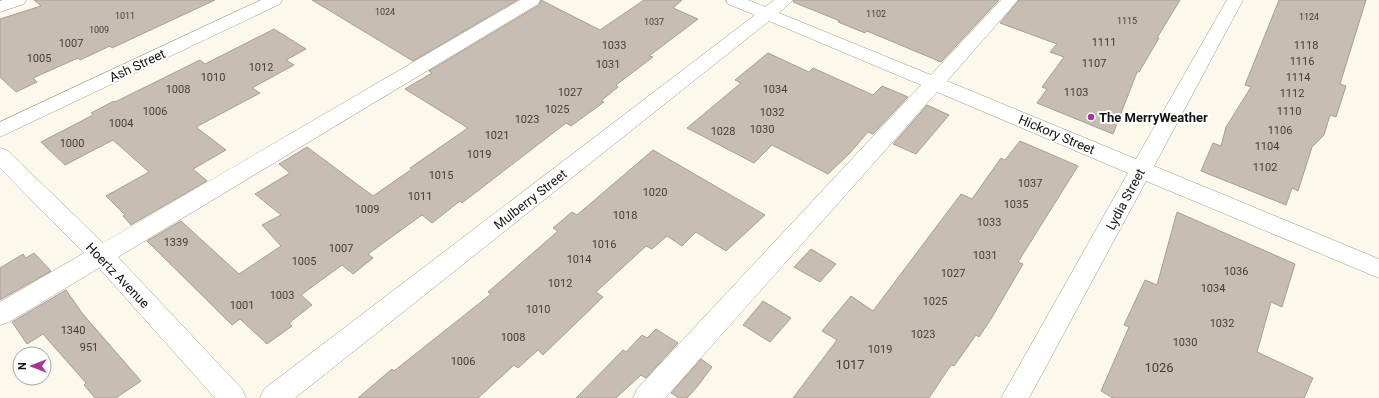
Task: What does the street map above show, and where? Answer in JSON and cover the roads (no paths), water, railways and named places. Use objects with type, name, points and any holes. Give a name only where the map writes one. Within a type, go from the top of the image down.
[{"type":"street","points":[[0,7],[18,0]]},
{"type":"street","name":"Ash Street","points":[[0,130],[274,0]]},
{"type":"street","points":[[0,315],[532,0]]},
{"type":"street","name":"Hickory Street","points":[[734,0],[1379,269]]},
{"type":"street","name":"Mulberry Street","points":[[274,398],[785,0]]},
{"type":"street","points":[[647,398],[1010,0]]},
{"type":"street","name":"Lydia Street","points":[[1015,398],[1235,0]]},
{"type":"street","name":"Hoertz Avenue","points":[[0,155],[101,256],[232,398]]},
{"type":"place","name":"The MerryWeather","points":[[1091,117]]}]
